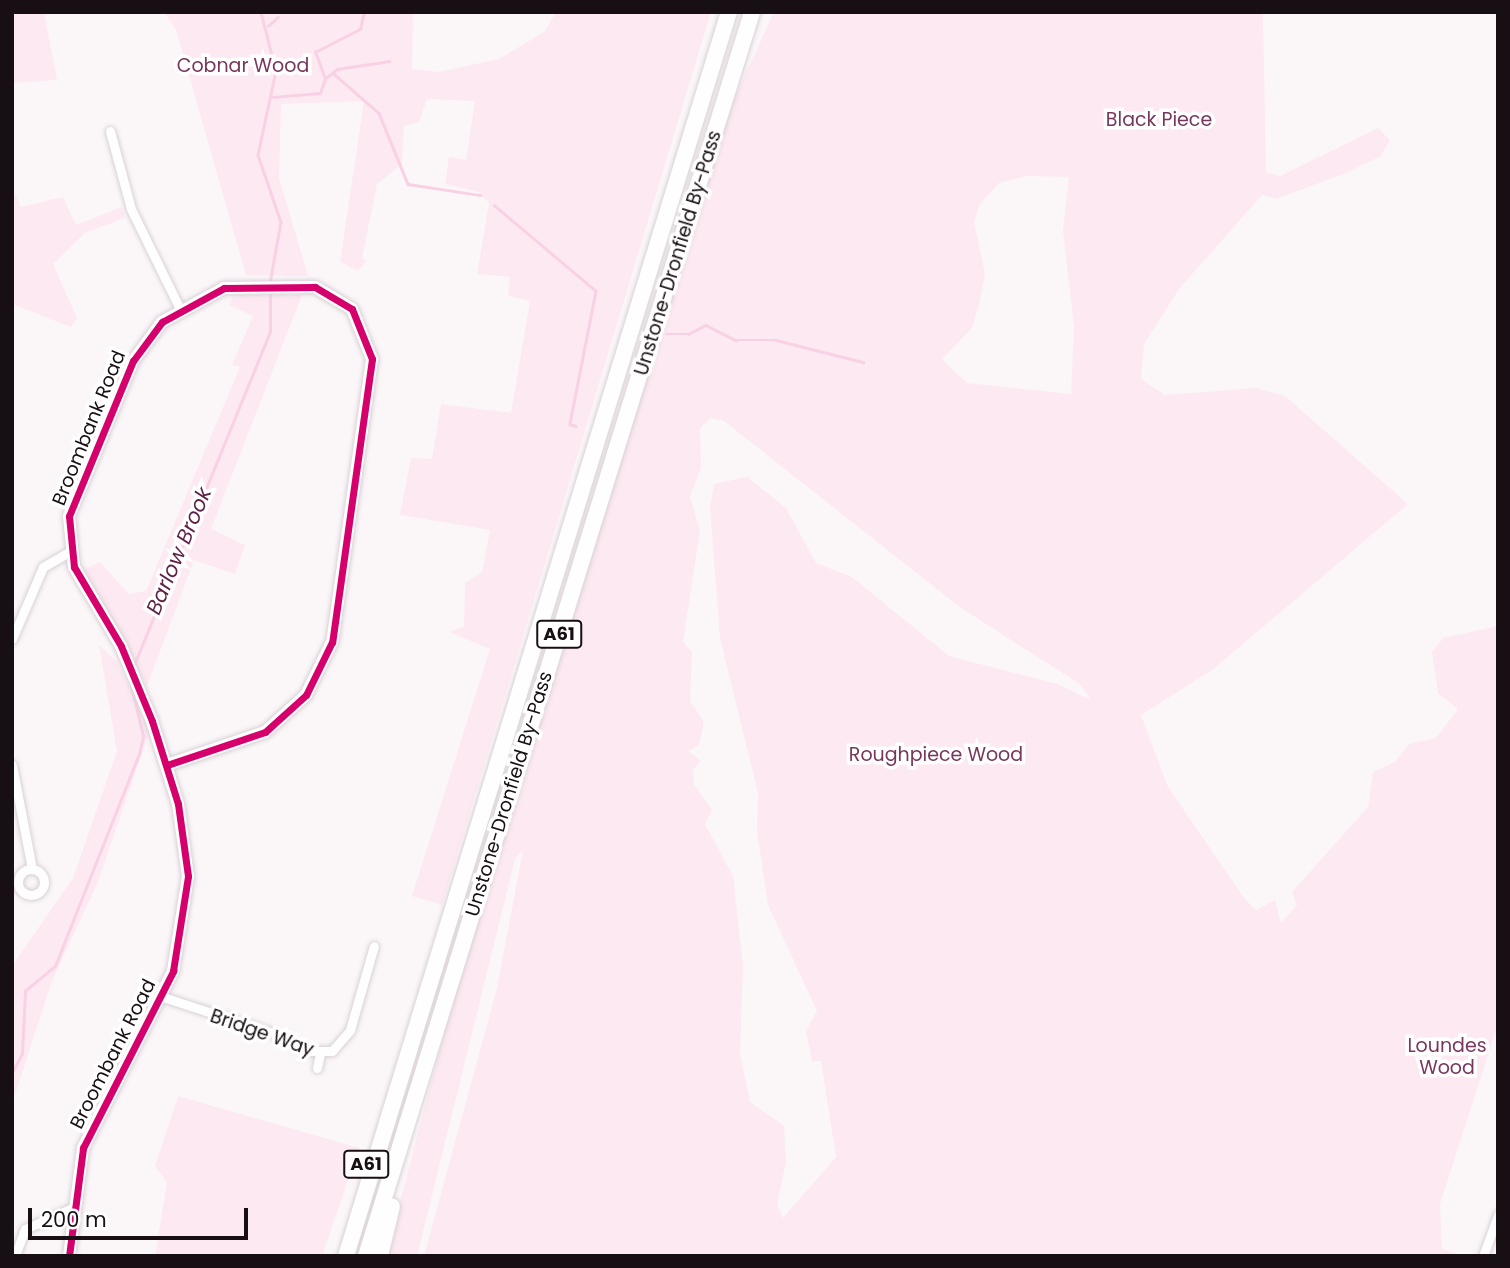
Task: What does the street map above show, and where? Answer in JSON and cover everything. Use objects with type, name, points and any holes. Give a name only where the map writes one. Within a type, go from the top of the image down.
[{"type":"highway","name":"Unstone-Dronfield By-Pass","points":[[346,1256],[398,1073],[730,12]]},
{"type":"highway","name":"Unstone-Dronfield By-Pass","points":[[366,1256],[752,12]]},
{"type":"highway","name":"A61","points":[[334,1256],[398,1073]]},
{"type":"highway","name":"A61","points":[[380,1256],[412,1108]]},
{"type":"street","points":[[110,131],[131,209],[179,307]]},
{"type":"street","name":"Broombank Road","points":[[69,1256],[70,1209],[91,1127],[163,997],[181,940],[188,876],[184,827],[167,765],[137,681],[69,551],[74,498],[133,361],[150,333],[179,307],[252,284],[284,283],[315,287],[352,309],[372,359],[332,642],[306,695],[265,732],[167,765]]},
{"type":"street","points":[[12,639],[43,567],[69,551]]},
{"type":"street","points":[[12,765],[32,869]]},
{"type":"street","name":"Bridge Way","points":[[163,997],[320,1054],[332,1051],[350,1030],[374,946]]},
{"type":"street","points":[[317,1068],[320,1054]]},
{"type":"street","points":[[15,1256],[25,1228],[70,1209]]},
{"type":"street","points":[[1483,1256],[1498,1215]]},
{"type":"green space","points":[[12,12],[44,12],[57,80],[14,83],[12,113]]},
{"type":"green space","name":"Cobnar Wood","points":[[164,12],[413,12],[412,69],[438,72],[499,59],[544,32],[556,12],[711,12],[442,905],[412,896],[490,649],[449,632],[464,626],[465,583],[482,572],[490,530],[400,515],[411,458],[432,459],[441,404],[511,413],[530,301],[508,296],[510,277],[477,274],[489,203],[478,192],[445,184],[449,157],[466,160],[475,101],[427,99],[419,122],[404,126],[402,164],[377,184],[362,258],[366,261],[358,271],[340,262],[364,101],[281,104],[279,178],[308,276],[246,275],[176,30]]},
{"type":"green space","points":[[774,12],[1263,12],[1266,172],[1280,176],[1378,128],[1390,140],[1381,156],[1346,173],[1276,199],[1262,195],[1179,289],[1144,344],[1141,379],[1165,395],[1256,388],[1285,396],[1408,504],[1212,670],[1141,715],[1168,787],[1244,898],[1256,910],[1275,900],[1281,923],[1297,905],[1292,892],[1368,807],[1373,772],[1395,762],[1409,744],[1436,738],[1458,709],[1438,693],[1432,652],[1443,638],[1498,626],[1498,1024],[1440,1204],[1442,1249],[1462,1256],[424,1256],[497,988],[523,850],[515,859],[417,1256],[386,1256],[449,1014],[732,103]],"holes":[[[1027,176],[1069,177],[1063,231],[1074,327],[1071,394],[967,383],[942,359],[972,328],[979,305],[985,274],[974,222],[980,204],[999,183]],[[710,418],[724,421],[961,608],[1080,684],[1091,700],[1057,684],[949,656],[852,577],[816,563],[786,508],[747,477],[714,484],[710,507],[720,638],[758,793],[757,831],[768,905],[817,1011],[806,1031],[812,1061],[821,1061],[836,1157],[783,1218],[777,1204],[786,1162],[784,1126],[750,1102],[740,1054],[743,966],[733,876],[705,824],[712,810],[694,784],[693,770],[701,761],[688,751],[699,745],[704,722],[690,701],[692,652],[683,642],[700,531],[690,496],[701,468],[700,429]]]},
{"type":"green space","points":[[12,187],[21,207],[63,197],[76,225],[122,207],[125,218],[85,233],[53,264],[77,318],[71,327],[12,304]]},
{"type":"green space","points":[[233,295],[302,295],[211,529],[245,545],[235,574],[194,560],[147,686],[83,570],[100,562],[129,594],[146,591],[240,367],[232,365],[253,316],[229,305]]},
{"type":"green space","points":[[99,645],[117,662],[150,730],[98,882],[52,981],[12,1104],[12,966],[73,878],[117,751]]},
{"type":"green space","points":[[178,1096],[359,1148],[322,1256],[155,1256],[167,1182],[155,1166]]},
{"type":"waterway","name":"Barlow Brook","points":[[261,12],[276,71],[258,155],[281,222],[270,283]]},
{"type":"waterway","points":[[273,97],[320,93],[325,79],[315,52],[360,29],[364,12]]},
{"type":"waterway","points":[[268,26],[278,17]]},
{"type":"waterway","points":[[326,78],[337,69],[389,61]]},
{"type":"waterway","points":[[333,73],[379,113],[408,184],[480,195]]},
{"type":"waterway","points":[[494,205],[596,291],[570,424],[576,426]]},
{"type":"waterway","name":"Barlow Brook","points":[[134,665],[270,332],[270,293]]},
{"type":"waterway","points":[[666,334],[688,334],[706,325],[736,340],[776,340],[863,362]]},
{"type":"waterway","name":"Barlow Brook","points":[[12,1073],[22,1053],[25,991],[55,966],[139,754],[143,736],[130,682]]},
{"type":"cycle path","points":[[69,1256],[83,1148],[173,971],[188,876],[178,804],[152,721],[121,646],[74,567],[69,516],[133,361],[162,322],[224,288],[315,287],[352,309],[372,359],[332,642],[306,695],[265,732],[167,765]]},
{"type":"park label","name":"Black Piece","points":[[1159,120]]},
{"type":"park label","name":"Roughpiece Wood","points":[[936,755]]},
{"type":"park label","name":"Loundes Wood","points":[[1447,1057]]}]
